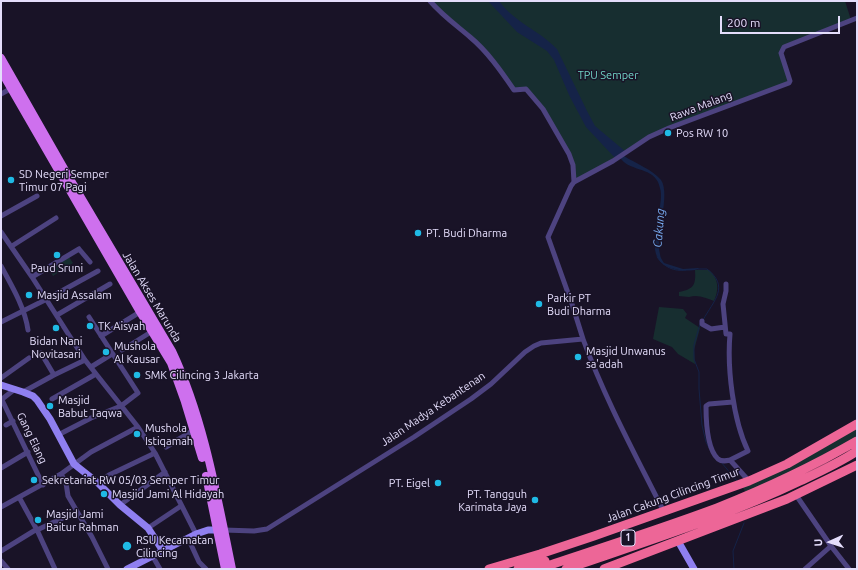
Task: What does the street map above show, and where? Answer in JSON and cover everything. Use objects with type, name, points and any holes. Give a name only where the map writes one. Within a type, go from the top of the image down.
[{"type":"highway","name":"Jalan Cakung Cilincing Timur","points":[[489,569],[540,554],[736,486],[787,464],[857,424]]},
{"type":"highway","name":"1","points":[[538,569],[717,507],[815,465],[857,441]]},
{"type":"highway","name":"1","points":[[566,569],[760,500],[857,451]]},
{"type":"highway","points":[[604,569],[753,513],[796,495],[857,465]]},
{"type":"highway","points":[[518,569],[706,506],[717,507]]},
{"type":"highway","points":[[583,569],[667,539],[673,532]]},
{"type":"main road","name":"Jalan Akses Marunda","points":[[1,58],[70,179],[172,351],[182,374],[202,435],[221,530],[225,569]]},
{"type":"main road","name":"Jalan Akses Marunda","points":[[1,71],[151,332],[171,363],[194,430],[232,569]]},
{"type":"street","points":[[430,1],[458,28],[470,37],[498,67],[514,90],[526,89],[543,109],[569,154],[573,165],[574,182],[548,237],[598,380],[664,512]]},
{"type":"street","name":"Rawa Malang","points":[[574,182],[615,160],[644,140],[669,128],[789,83],[790,81],[782,52],[784,47],[857,18]]},
{"type":"street","points":[[1,94],[10,89]]},
{"type":"street","points":[[1,216],[37,196]]},
{"type":"street","points":[[12,246],[56,218]]},
{"type":"street","points":[[1,232],[47,299],[85,360],[138,427],[155,453],[166,472],[181,506],[196,534]]},
{"type":"street","points":[[32,277],[79,249],[90,262]]},
{"type":"street","points":[[1,266],[27,319],[28,330]]},
{"type":"street","points":[[1,322],[23,312],[98,271]]},
{"type":"street","points":[[57,315],[110,284]]},
{"type":"street","points":[[726,284],[723,304],[726,334],[730,334],[729,352],[733,402],[737,423],[748,451],[730,460],[722,461],[714,454],[710,444],[706,406],[709,404],[733,402]]},
{"type":"street","points":[[101,336],[140,312]]},
{"type":"street","points":[[58,435],[92,418],[121,406],[138,393],[89,317]]},
{"type":"street","points":[[702,321],[702,324],[711,329],[725,327]]},
{"type":"street","points":[[122,350],[151,332]]},
{"type":"street","name":"Jalan Madya Kebantenan","points":[[127,569],[196,534],[221,530],[254,531],[266,529],[414,437],[471,399],[491,384],[525,352],[534,346],[541,343],[583,338]]},
{"type":"street","points":[[41,353],[54,375]]},
{"type":"street","points":[[91,367],[112,354]]},
{"type":"street","points":[[1,378],[30,358]]},
{"type":"street","points":[[23,392],[85,360]]},
{"type":"street","points":[[52,399],[96,374]]},
{"type":"street","points":[[1,385],[33,396],[40,404],[74,464],[98,483],[120,505],[148,528],[163,551]]},
{"type":"street","points":[[2,400],[15,389]]},
{"type":"street","name":"Gang Elang","points":[[2,400],[43,485]]},
{"type":"street","points":[[6,425],[13,421]]},
{"type":"street","points":[[1,507],[43,485],[91,452],[138,427]]},
{"type":"street","points":[[166,446],[194,430]]},
{"type":"street","points":[[1,468],[28,452]]},
{"type":"street","points":[[98,483],[109,475],[155,453]]},
{"type":"street","points":[[730,460],[748,481]]},
{"type":"street","points":[[120,505],[166,472]]},
{"type":"street","points":[[61,474],[66,483],[68,496],[92,537],[108,569]]},
{"type":"street","points":[[796,495],[831,546],[849,569]]},
{"type":"street","points":[[19,497],[37,530],[55,569]]},
{"type":"street","points":[[148,528],[181,506]]},
{"type":"street","points":[[1,551],[37,530],[67,516]]},
{"type":"street","points":[[188,538],[199,562],[206,569]]},
{"type":"street","points":[[678,540],[694,569]]},
{"type":"street","points":[[805,569],[831,546]]},
{"type":"street","points":[[152,557],[160,569]]},
{"type":"street","points":[[1,560],[8,569]]},
{"type":"green space","name":"TPU Semper","points":[[430,1],[845,1],[851,20],[782,50],[790,81],[644,140],[574,182],[573,165],[543,109],[526,89],[514,90],[470,37]]},
{"type":"green space","points":[[69,257],[73,263],[53,276],[49,269]]},
{"type":"green space","points":[[695,270],[709,270],[715,277],[717,293],[714,301],[699,296],[679,296],[679,292],[693,286]]},
{"type":"green space","points":[[659,307],[683,309],[687,314],[685,318],[700,328],[694,350],[695,364],[678,354],[672,347],[653,339]]},
{"type":"green space","points":[[857,424],[857,441],[746,493],[742,486]]},
{"type":"water","points":[[488,1],[499,1],[519,21],[543,37],[557,49],[595,126],[626,152],[624,156],[658,176],[664,187],[664,205],[659,237],[660,255],[664,263],[683,269],[699,269],[681,270],[675,269],[664,265],[658,258],[655,248],[655,238],[661,194],[655,177],[645,171],[628,165],[620,157],[616,159],[586,127],[570,97],[554,60],[547,51],[517,32]]},
{"type":"waterway","name":"Cakung","points":[[657,257],[663,264],[670,268],[686,270]]},
{"type":"waterway","name":"Cakung","points":[[698,269],[707,269],[718,282],[719,288],[718,294],[703,320]]},
{"type":"waterway","name":"Cakung","points":[[700,324],[694,345],[694,359],[699,372],[702,425],[709,448]]},
{"type":"waterway","name":"Cakung","points":[[721,462],[737,481]]},
{"type":"waterway","name":"Cakung","points":[[734,569],[733,551],[744,523]]},
{"type":"place","name":"Pos RW 10","points":[[668,133]]},
{"type":"place","name":"SD Negeri Semper Timur 07 Pagi","points":[[11,180]]},
{"type":"place","name":"PT. Budi Dharma","points":[[418,233]]},
{"type":"place","name":"Paud Sruni","points":[[57,255]]},
{"type":"place","name":"Masjid Assalam","points":[[29,295]]},
{"type":"place","name":"Parkir PT Budi Dharma","points":[[539,304]]},
{"type":"place","name":"TK Aisyah","points":[[90,326]]},
{"type":"place","name":"Bidan Nani Novitasari","points":[[56,328]]},
{"type":"place","name":"Mushola Al Kausar","points":[[106,352]]},
{"type":"place","name":"Masjid Unwanus sa'adah","points":[[578,357]]},
{"type":"place","name":"SMK Cilincing 3 Jakarta","points":[[137,375]]},
{"type":"place","name":"Masjid Babut Taqwa","points":[[50,406]]},
{"type":"place","name":"Mushola Istiqamah","points":[[137,434]]},
{"type":"place","name":"Sekretariat RW 05/03 Semper Timur","points":[[34,480]]},
{"type":"place","name":"PT. Eigel","points":[[438,483]]},
{"type":"place","name":"Masjid Jami Al Hidayah","points":[[104,494]]},
{"type":"place","name":"PT. Tangguh Karimata Jaya","points":[[535,500]]},
{"type":"place","name":"Masjid Jami Baitur Rahman","points":[[38,520]]},
{"type":"place","name":"RSU Kecamatan Cilincing","points":[[127,546]]}]
